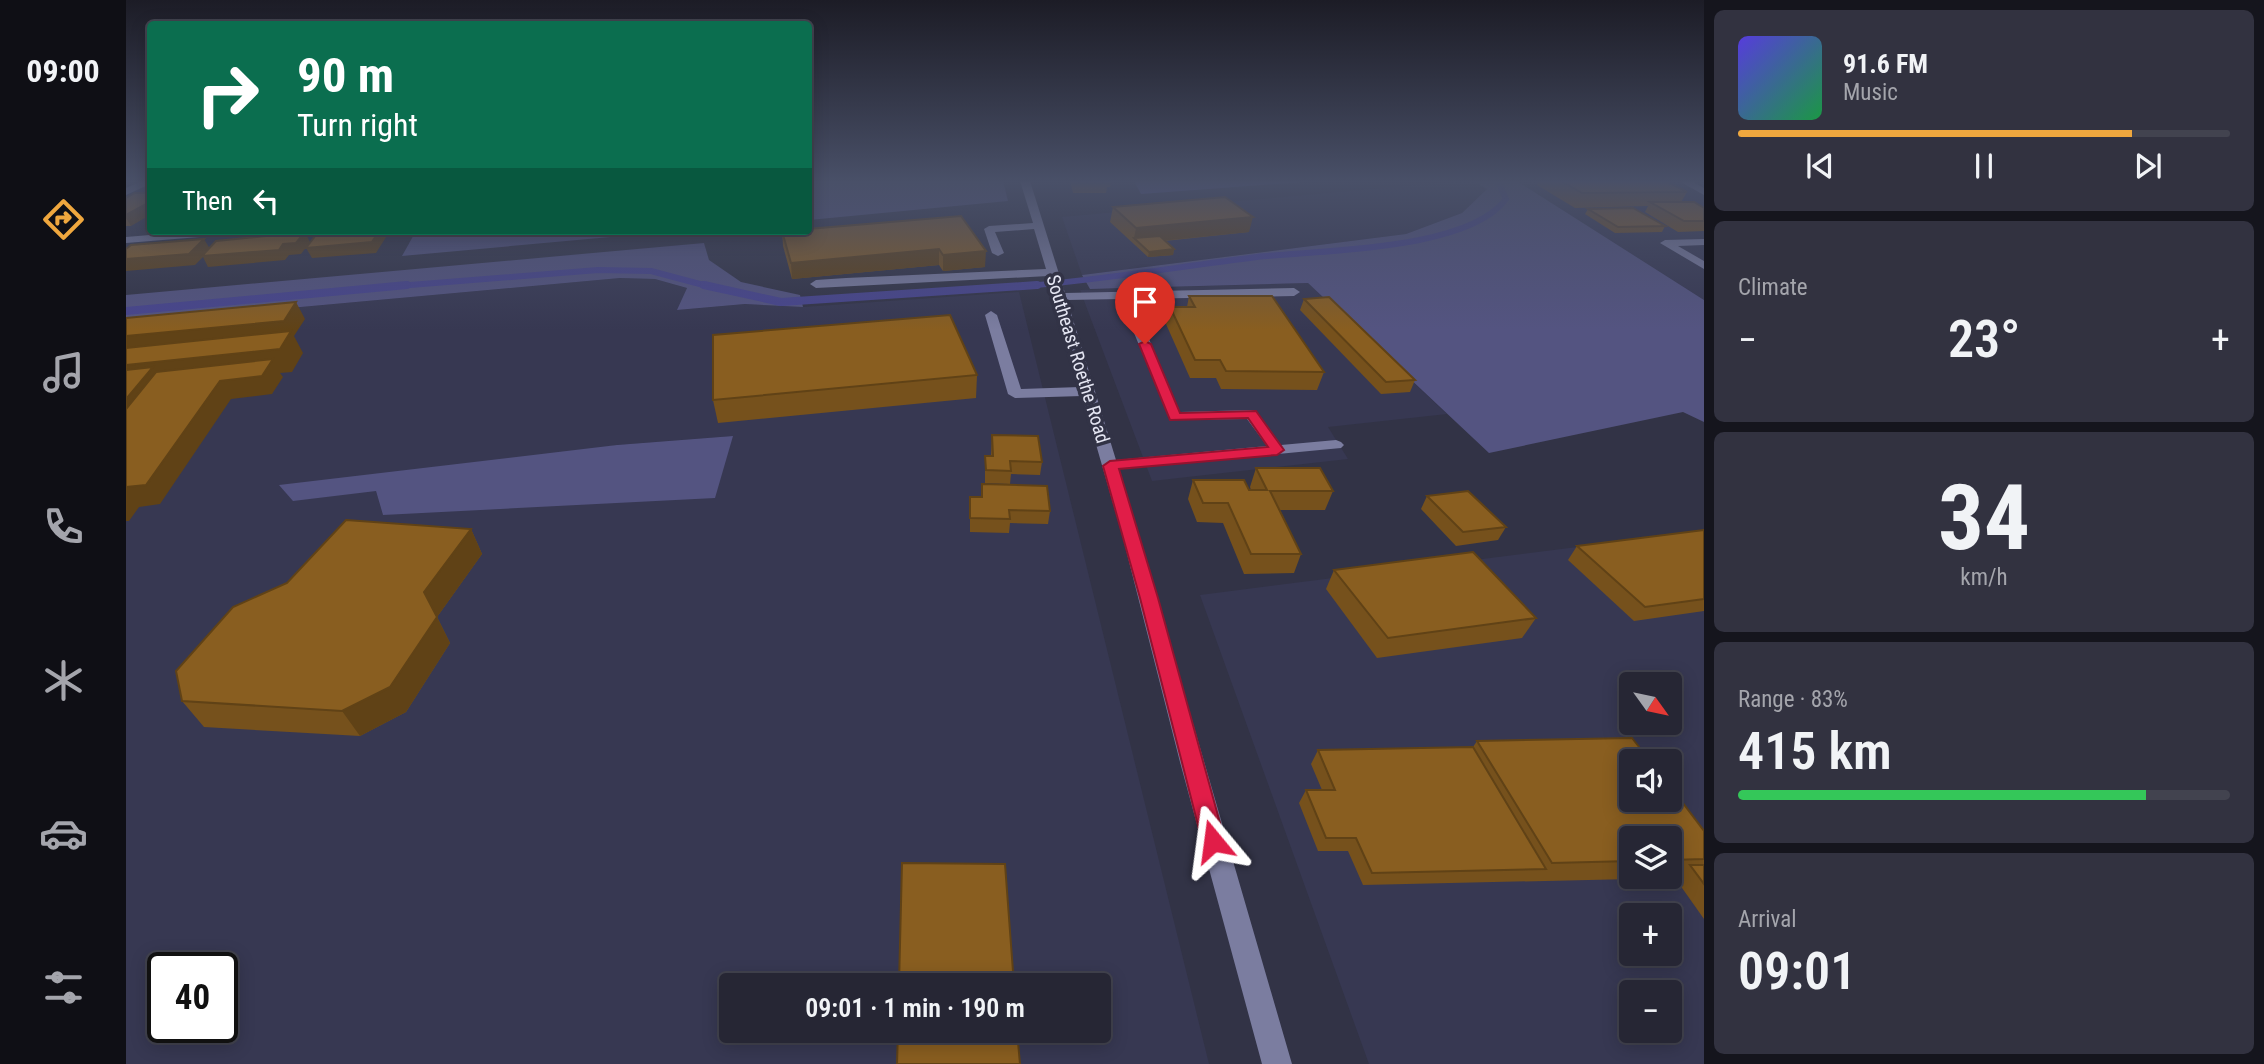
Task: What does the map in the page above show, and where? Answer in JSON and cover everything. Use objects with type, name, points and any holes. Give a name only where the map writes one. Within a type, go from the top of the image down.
[{"type":"street","points":[[990,231],[998,253]]},
{"type":"street","name":"Southeast Roethe Road","points":[[1040,231],[1110,466],[1277,1064]]},
{"type":"street","points":[[126,240],[187,235]]},
{"type":"street","points":[[1704,242],[1665,243],[1704,266]]},
{"type":"street","points":[[816,284],[912,276],[953,278],[1052,272]]},
{"type":"street","points":[[1060,297],[1294,292]]},
{"type":"street","points":[[1125,296],[1175,417],[1251,414],[1277,450]]},
{"type":"street","points":[[991,314],[1015,394],[1088,391]]},
{"type":"street","points":[[1110,466],[1336,445]]},
{"type":"shaded area","points":[[1067,231],[1415,231],[1406,234],[1082,275]]},
{"type":"shaded area","points":[[1415,231],[1595,231],[1704,300],[1704,422],[1683,412],[1489,453],[1308,283],[1090,289],[1082,275],[1406,234]]},
{"type":"shaded area","points":[[1595,231],[1704,231],[1704,300]]},
{"type":"shaded area","points":[[414,235],[633,235],[402,256]]},
{"type":"shaded area","points":[[704,243],[709,260],[741,282],[800,295],[803,307],[745,304],[677,310],[687,288],[655,279],[620,278],[126,323],[126,295]]},
{"type":"shaded area","points":[[620,278],[655,279],[687,288],[678,310],[745,304],[803,307],[1019,292],[1209,1064],[126,1064],[126,323]],"holes":[[[733,436],[383,515],[376,491],[617,445]]]},
{"type":"shaded area","points":[[1308,283],[1447,414],[1328,427],[1348,459],[1152,481],[1080,290]]},
{"type":"shaded area","points":[[733,436],[715,498],[383,515],[376,491],[293,501],[279,485],[617,445]]},
{"type":"shaded area","points":[[1704,531],[1704,1064],[1369,1064],[1200,595]]},
{"type":"building","points":[[812,231],[971,231],[986,251],[943,255],[939,249],[791,263],[783,235],[812,235]]},
{"type":"building","points":[[303,235],[296,243],[283,244],[279,250],[202,256],[216,241]]},
{"type":"building","points":[[316,235],[376,235],[372,242],[306,248]]},
{"type":"building","points":[[1160,236],[1174,249],[1149,252],[1134,238]]},
{"type":"building","points":[[204,239],[189,254],[126,259],[126,249],[131,245]]},
{"type":"building","points":[[1189,296],[1272,296],[1324,372],[1226,371],[1220,360],[1195,360],[1170,307],[1195,307]]},
{"type":"building","points":[[1329,297],[1415,380],[1386,382],[1304,299]]},
{"type":"building","points":[[296,302],[284,321],[126,336],[126,318]]},
{"type":"building","points":[[950,315],[977,375],[713,400],[713,335]]},
{"type":"building","points":[[291,331],[280,349],[126,365],[126,348]]},
{"type":"building","points":[[273,359],[262,376],[220,381],[146,485],[126,487],[126,409],[156,372]]},
{"type":"building","points":[[153,367],[126,399],[126,370]]},
{"type":"building","points":[[992,435],[1038,436],[1042,462],[1010,461],[1011,471],[986,470],[985,456],[993,456]]},
{"type":"building","points":[[1256,468],[1320,468],[1333,491],[1270,491],[1301,554],[1251,554],[1228,503],[1203,503],[1193,480],[1244,480],[1249,490],[1267,490]]},
{"type":"building","points":[[982,484],[1047,486],[1050,511],[1009,510],[1010,519],[970,518],[970,497],[982,497]]},
{"type":"building","points":[[1468,491],[1506,527],[1463,532],[1427,496]]},
{"type":"building","points":[[346,520],[471,529],[424,592],[437,617],[390,687],[342,711],[182,701],[176,671],[233,607],[287,583]]},
{"type":"building","points":[[1704,530],[1704,599],[1645,607],[1577,546]]},
{"type":"building","points":[[1473,552],[1536,618],[1388,638],[1334,570]]},
{"type":"building","points":[[1632,738],[1641,749],[1619,749],[1619,812],[1682,812],[1682,802],[1704,831],[1704,859],[1682,860],[1682,826],[1619,826],[1619,861],[1552,863],[1477,741]]},
{"type":"building","points":[[1473,747],[1546,869],[1372,873],[1356,838],[1326,838],[1306,790],[1335,790],[1318,750]]},
{"type":"building","points":[[902,863],[1005,864],[1013,973],[899,973]]},
{"type":"building","points":[[1690,865],[1704,865],[1704,884]]},
{"type":"building","points":[[898,1043],[1018,1043],[1020,1064],[897,1064]]},
{"type":"waterway","points":[[1030,285],[1257,257],[1390,245],[1454,231]]},
{"type":"waterway","points":[[388,287],[598,270],[651,271],[711,287]]},
{"type":"waterway","points":[[388,287],[407,285]]},
{"type":"waterway","points":[[704,285],[781,302],[1030,285]]},
{"type":"waterway","points":[[1014,287],[1030,285]]},
{"type":"waterway","points":[[1030,285],[1037,285]]},
{"type":"waterway","points":[[126,311],[388,287]]},
{"type":"route","points":[[1145,344],[1175,417],[1251,414],[1277,450],[1110,466],[1149,598],[1213,841]]}]
